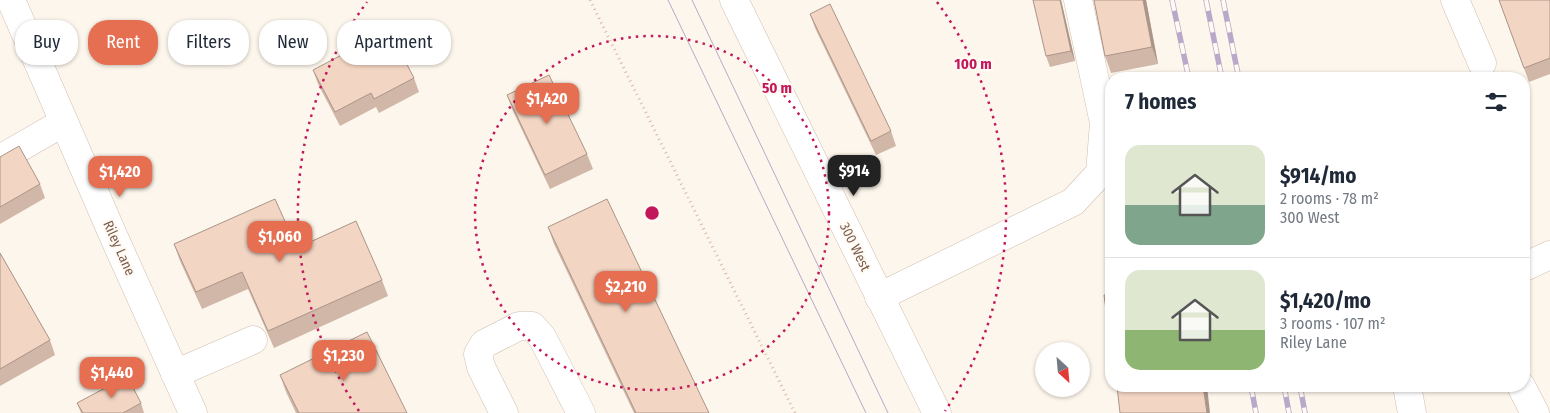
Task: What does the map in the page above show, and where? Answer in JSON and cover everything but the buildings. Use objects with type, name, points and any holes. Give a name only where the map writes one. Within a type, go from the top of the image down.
[{"type":"street","name":"300 West","points":[[734,0],[937,413]]},
{"type":"street","points":[[880,298],[1072,202],[1100,173],[1104,124],[1078,0]]},
{"type":"street","points":[[1455,0],[1482,63]]},
{"type":"street","name":"Riley Lane","points":[[8,4],[64,122],[193,413]]},
{"type":"street","points":[[0,159],[64,122]]},
{"type":"street","points":[[1530,264],[1550,255]]},
{"type":"street","points":[[504,413],[482,367],[478,354],[484,344],[519,326],[532,326],[542,337],[581,413]]},
{"type":"street","points":[[175,374],[253,340]]},
{"type":"street","points":[[1408,392],[1412,413]]},
{"type":"street","points":[[1525,392],[1535,413]]},
{"type":"path","points":[[590,0],[795,413]]},
{"type":"tram line","points":[[668,0],[866,413]]},
{"type":"tram line","points":[[692,0],[888,413]]},
{"type":"railway","points":[[1172,0],[1187,72]]},
{"type":"railway","points":[[1206,0],[1221,72]]},
{"type":"railway","points":[[1223,0],[1238,72]]},
{"type":"railway","points":[[1252,392],[1256,413]]},
{"type":"railway","points":[[1285,392],[1289,413]]},
{"type":"railway","points":[[1301,392],[1305,413]]}]
